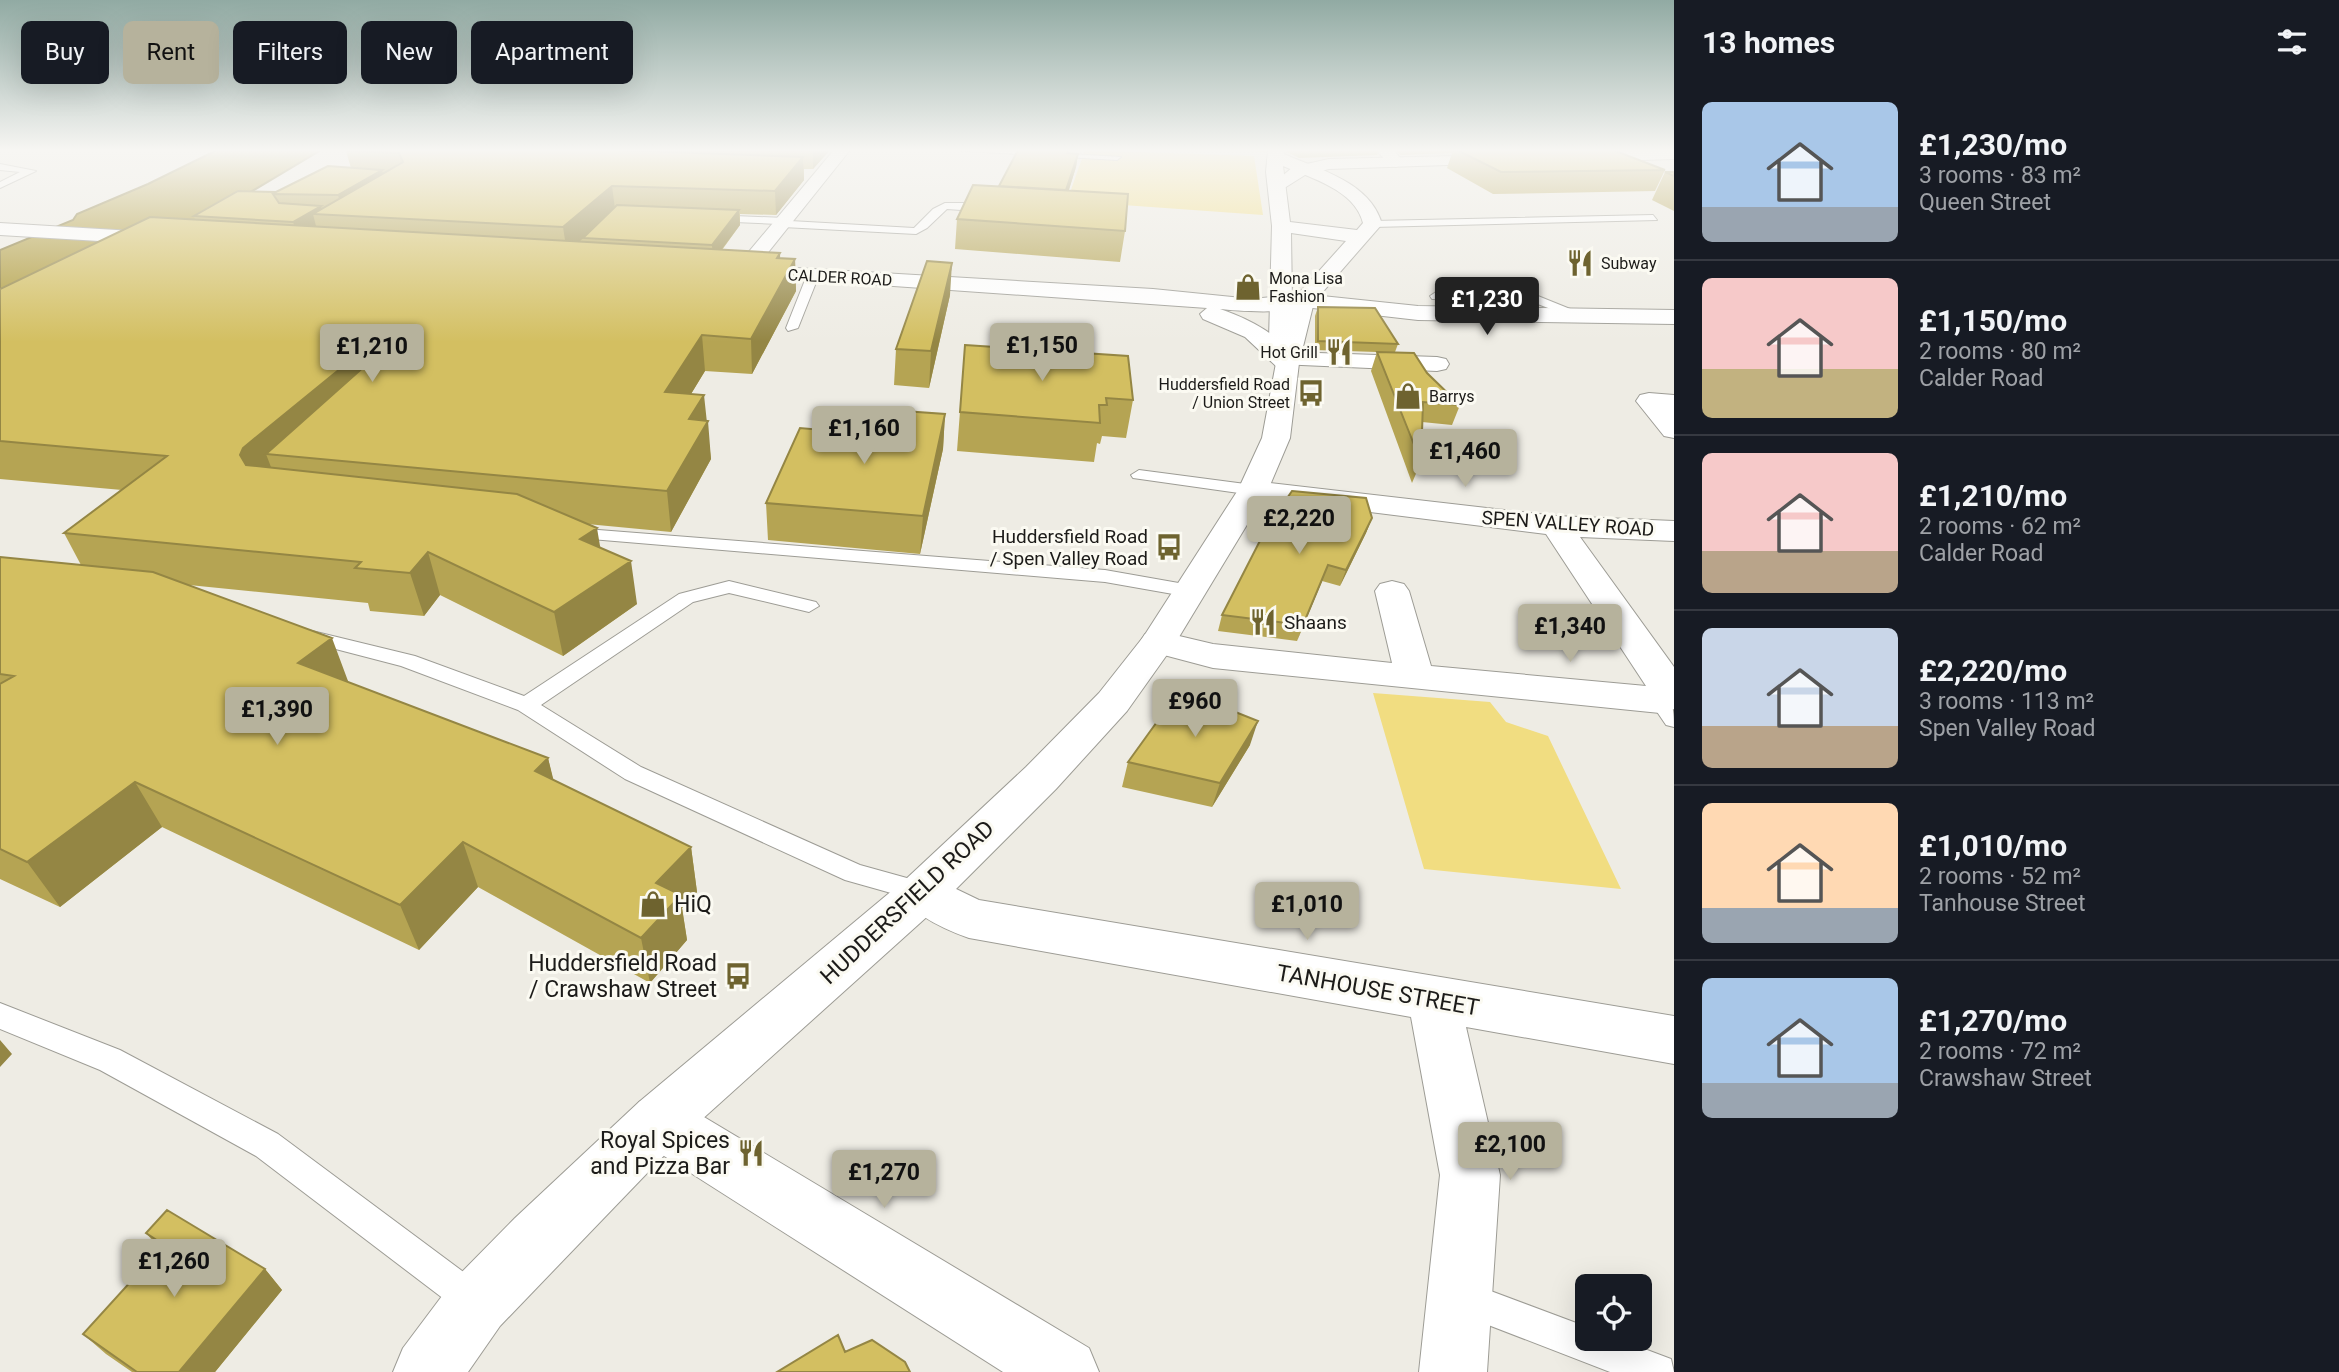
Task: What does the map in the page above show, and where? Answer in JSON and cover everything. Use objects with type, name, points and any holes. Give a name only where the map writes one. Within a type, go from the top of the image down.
[{"type":"main road","points":[[743,271],[789,214]]},
{"type":"main road","name":"HUDDERSFIELD ROAD","points":[[1283,214],[1281,226],[1299,251],[1279,303],[1281,340],[1287,361]]},
{"type":"main road","name":"HUDDERSFIELD ROAD","points":[[426,1372],[477,1303],[659,1121],[923,892],[1041,778],[1113,702],[1158,642],[1253,490],[1276,438],[1287,361],[1303,301],[1343,253],[1367,218],[1361,214]]},
{"type":"main road","points":[[1281,226],[1332,235],[1367,218]]},
{"type":"main road","points":[[0,229],[180,240]]},
{"type":"main road","points":[[1299,251],[1343,253]]},
{"type":"main road","name":"CALDER ROAD","points":[[716,270],[1153,296],[1252,306],[1303,301],[1418,313],[1674,317]]},
{"type":"main road","points":[[1153,296],[1251,328],[1266,338],[1287,361],[1437,364]]},
{"type":"main road","points":[[1674,403],[1649,401],[1674,430]]},
{"type":"main road","name":"SPEN VALLEY ROAD","points":[[1253,490],[1556,526],[1674,531]]},
{"type":"main road","points":[[1158,642],[1213,656],[1415,677],[1667,710],[1665,682],[1556,526]]},
{"type":"main road","points":[[1392,591],[1415,677]]},
{"type":"main road","name":"TANHOUSE STREET","points":[[923,892],[969,919],[1674,1040]]},
{"type":"main road","points":[[1434,1000],[1470,1175],[1453,1372]]},
{"type":"main road","points":[[659,1121],[1065,1372]]},
{"type":"lane","points":[[704,218],[916,231],[925,228],[935,214]]},
{"type":"lane","points":[[1367,218],[1653,218]]},
{"type":"lane","points":[[792,328],[813,275]]},
{"type":"lane","points":[[1436,296],[1528,296],[1584,317]]},
{"type":"lane","points":[[1139,475],[1253,490]]},
{"type":"lane","points":[[560,531],[653,542],[1105,576],[1190,591]]},
{"type":"lane","points":[[526,705],[686,598],[729,587],[809,606]]},
{"type":"lane","points":[[286,631],[408,661],[526,705],[633,773],[855,873],[923,892]]},
{"type":"lane","points":[[0,1016],[110,1060],[267,1145],[477,1303]]},
{"type":"lane","points":[[1459,1297],[1658,1372]]},
{"type":"shaded area","points":[[77,214],[214,214],[0,323],[0,250],[73,220]]},
{"type":"shaded area","points":[[1373,693],[1490,702],[1506,722],[1548,736],[1621,889],[1424,869]]},
{"type":"building","points":[[197,214],[307,214],[293,222],[194,216]]},
{"type":"building","points":[[314,214],[579,214],[563,227]]},
{"type":"building","points":[[608,214],[736,214],[712,245],[583,238]]},
{"type":"building","points":[[959,214],[1126,214],[1125,231],[957,219]]},
{"type":"building","points":[[150,217],[780,253],[777,258],[795,259],[751,339],[702,335],[665,392],[704,395],[689,419],[708,421],[667,491],[266,454],[375,357],[377,351],[367,347],[243,448],[240,455],[246,465],[517,494],[597,528],[580,539],[631,561],[554,612],[428,552],[410,573],[355,568],[361,562],[64,533],[167,456],[0,441],[0,289]]},
{"type":"building","points":[[927,261],[952,263],[931,351],[896,349]]},
{"type":"building","points":[[1318,307],[1375,308],[1398,344],[1318,341]]},
{"type":"building","points":[[965,345],[1128,356],[1133,400],[1106,398],[1107,405],[1099,405],[1100,423],[960,412]]},
{"type":"building","points":[[1377,352],[1414,353],[1427,373],[1460,405],[1423,402],[1421,462]]},
{"type":"building","points":[[875,409],[945,414],[923,516],[766,503],[800,428],[867,434]]},
{"type":"building","points":[[1292,491],[1366,498],[1372,518],[1346,570],[1328,565],[1303,625],[1222,615],[1267,527]]},
{"type":"building","points":[[0,557],[153,572],[332,638],[298,663],[548,758],[535,771],[691,847],[656,883],[681,895],[641,938],[463,842],[400,905],[135,782],[27,862],[0,849],[0,684],[14,676],[0,674]]},
{"type":"building","points":[[1180,690],[1258,721],[1220,783],[1128,762]]},
{"type":"building","points":[[167,1210],[265,1269],[179,1372],[137,1372],[83,1334],[164,1245],[146,1233]]},
{"type":"building","points":[[838,1335],[845,1352],[872,1340],[905,1362],[910,1372],[777,1372]]},
{"type":"place","name":"Subway","points":[[1580,263]]},
{"type":"place","name":"Mona Lisa Fashion","points":[[1248,287]]},
{"type":"place","name":"Hot Grill","points":[[1339,352]]},
{"type":"place","name":"Huddersfield Road / Union Street","points":[[1311,393]]},
{"type":"place","name":"Barrys","points":[[1408,396]]},
{"type":"place","name":"Huddersfield Road / Spen Valley Road","points":[[1169,547]]},
{"type":"place","name":"Shaans","points":[[1263,622]]},
{"type":"place","name":"HiQ","points":[[653,904]]},
{"type":"place","name":"Huddersfield Road / Crawshaw Street","points":[[738,976]]},
{"type":"place","name":"Royal Spices and Pizza Bar","points":[[751,1153]]}]
